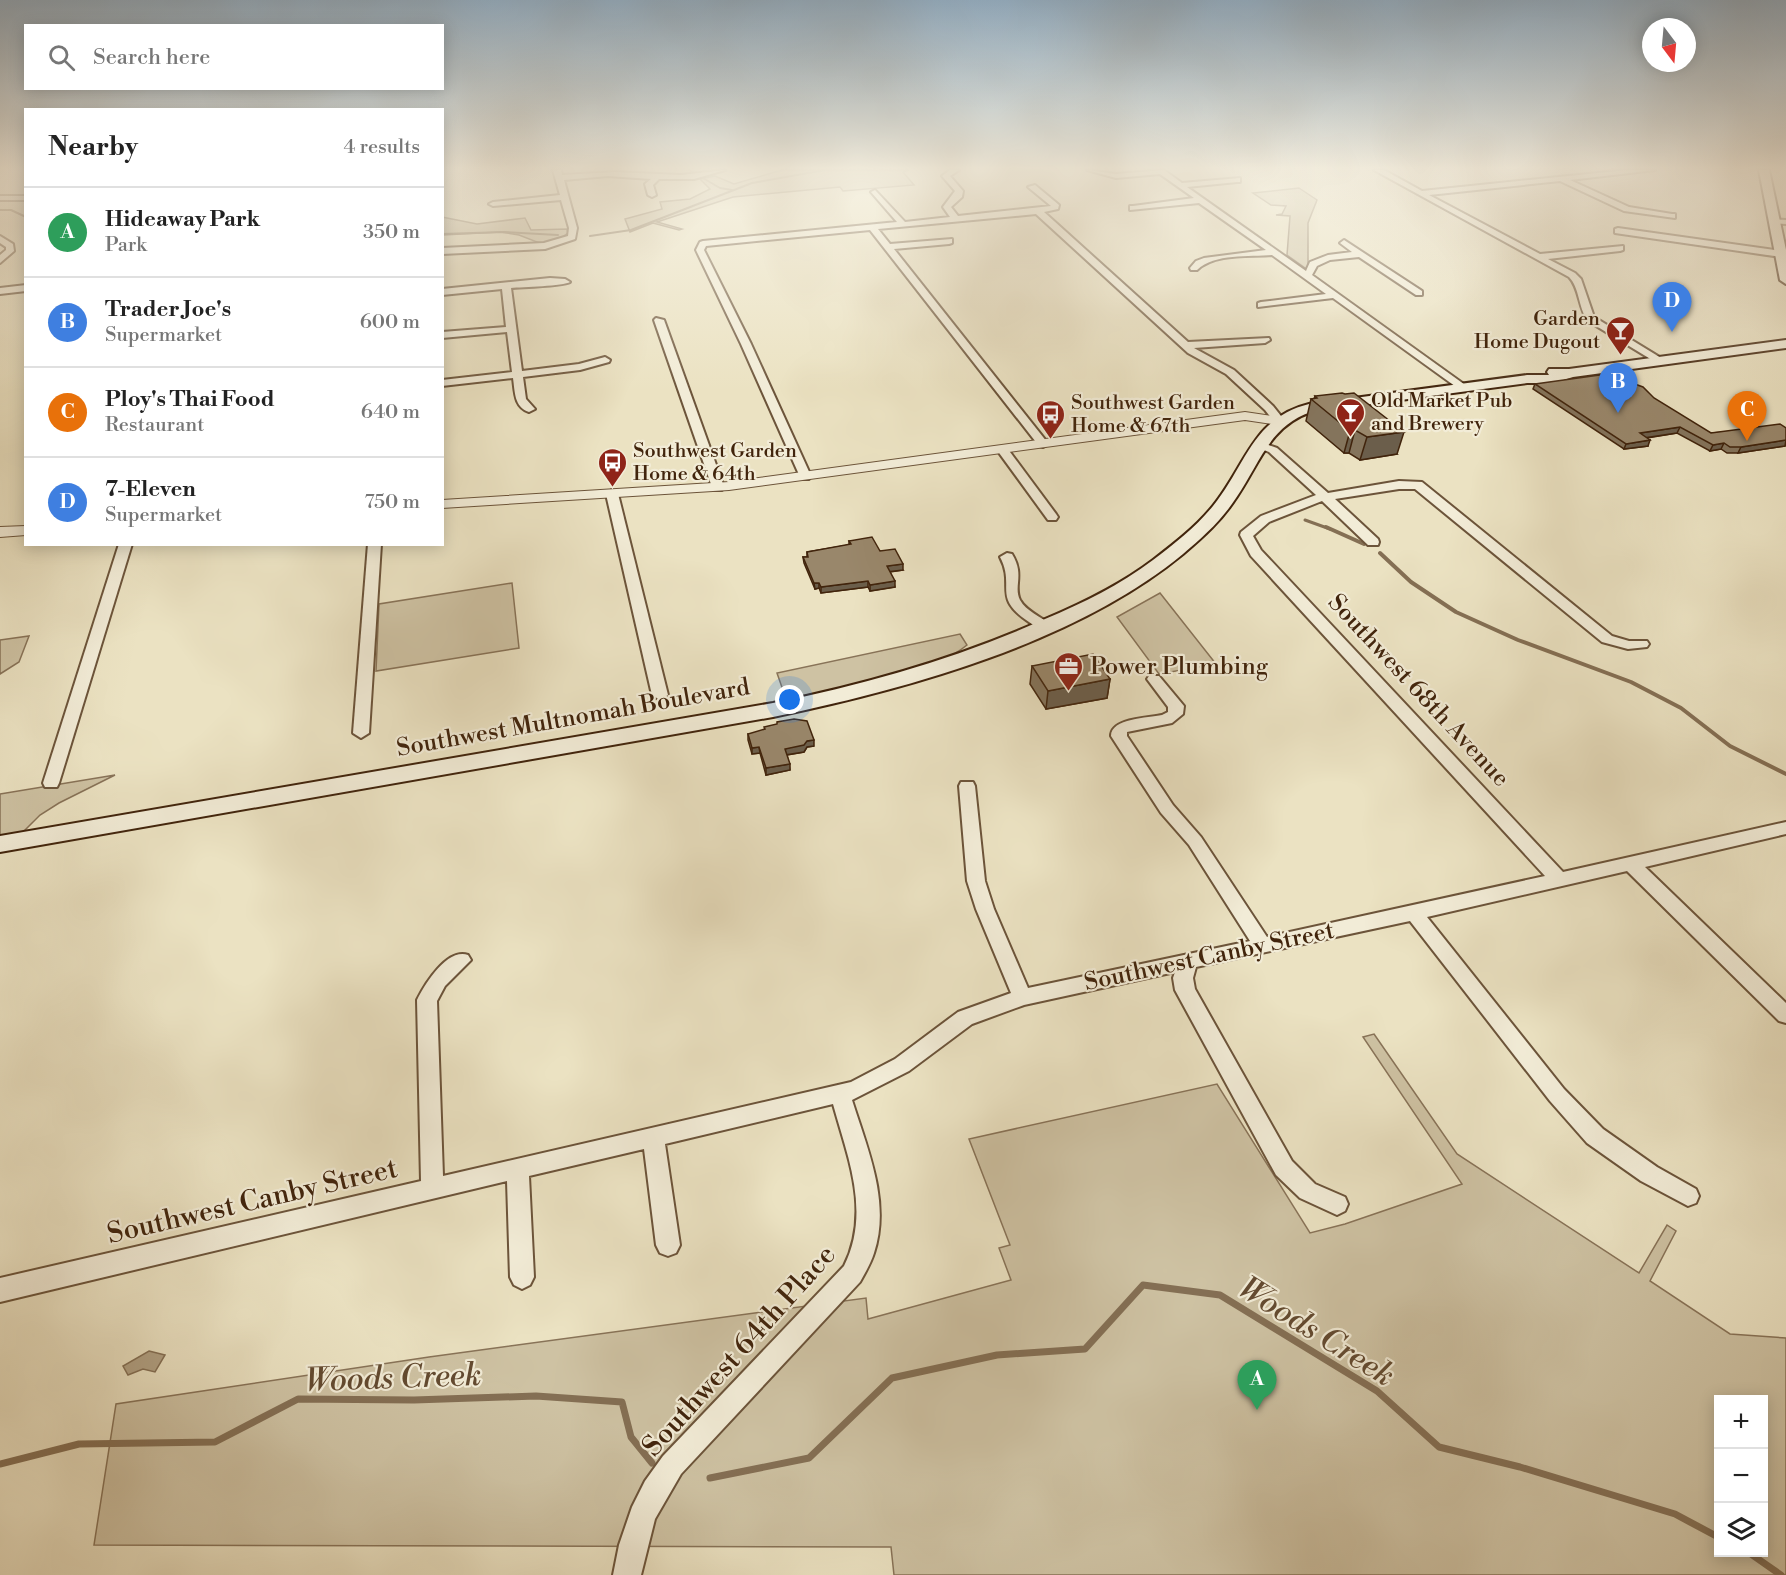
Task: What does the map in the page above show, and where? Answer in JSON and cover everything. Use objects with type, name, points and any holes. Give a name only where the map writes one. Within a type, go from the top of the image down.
[{"type":"main road","points":[[1778,244],[1786,280]]},
{"type":"main road","points":[[1279,421],[1302,409],[1527,379],[1564,377],[1569,373],[1786,344]]},
{"type":"main road","points":[[1749,349],[1786,356]]},
{"type":"main road","name":"Southwest Multnomah Boulevard","points":[[0,844],[810,703],[920,675],[1001,646],[1045,627],[1127,585],[1193,537],[1220,509],[1260,445],[1279,421]]},
{"type":"street","points":[[0,260],[10,251],[10,246],[6,244]]},
{"type":"street","points":[[444,251],[549,244]]},
{"type":"street","points":[[699,244],[805,476]]},
{"type":"street","points":[[886,244],[1043,444]]},
{"type":"street","points":[[889,247],[924,244]]},
{"type":"street","points":[[1075,244],[1186,345],[1197,354],[1230,372],[1269,408],[1279,421]]},
{"type":"street","points":[[1262,244],[1463,387]]},
{"type":"street","points":[[1345,244],[1419,294]]},
{"type":"street","points":[[1514,244],[1577,279],[1588,315],[1594,321],[1661,361]]},
{"type":"street","points":[[1706,244],[1780,254]]},
{"type":"street","points":[[1539,257],[1620,248]]},
{"type":"street","points":[[1194,268],[1199,261],[1203,260],[1274,252]]},
{"type":"street","points":[[1306,274],[1310,272],[1313,264],[1322,260],[1362,254]]},
{"type":"street","points":[[444,292],[565,282]]},
{"type":"street","points":[[506,286],[521,400],[529,409]]},
{"type":"street","points":[[0,291],[24,288]]},
{"type":"street","points":[[1261,305],[1336,295]]},
{"type":"street","points":[[659,320],[718,487]]},
{"type":"street","points":[[444,335],[512,329]]},
{"type":"street","points":[[1186,345],[1265,340]]},
{"type":"street","points":[[444,383],[580,367],[605,360]]},
{"type":"street","points":[[444,504],[718,487],[1245,416],[1279,421]]},
{"type":"street","points":[[1260,445],[1278,454],[1373,542]]},
{"type":"street","points":[[1003,450],[1052,517]]},
{"type":"street","points":[[1326,497],[1399,485],[1418,485],[1607,639],[1628,645],[1642,644]]},
{"type":"street","points":[[612,494],[660,695]]},
{"type":"street","name":"Southwest 68th Avenue","points":[[1326,497],[1313,499],[1275,514],[1255,525],[1246,534],[1248,542],[1558,879]]},
{"type":"street","points":[[0,532],[24,530]]},
{"type":"street","points":[[51,783],[125,546]]},
{"type":"street","points":[[361,733],[375,546]]},
{"type":"street","points":[[1007,557],[1015,573],[1011,588],[1014,600],[1020,608],[1045,627]]},
{"type":"street","points":[[1154,679],[1176,706],[1175,714],[1167,719],[1122,728],[1119,736],[1167,809],[1195,841],[1262,944]]},
{"type":"street","points":[[967,786],[976,881],[992,928],[1022,997]]},
{"type":"street","name":"Southwest Canby Street","points":[[0,1290],[855,1089],[888,1074],[965,1018],[1022,997],[1414,913],[1786,828]]},
{"type":"street","points":[[1630,863],[1786,1015]]},
{"type":"street","points":[[1414,913],[1557,1095],[1582,1123],[1619,1155],[1688,1196]]},
{"type":"street","points":[[432,1189],[427,1000],[438,981],[461,960]]},
{"type":"street","points":[[1188,962],[1183,978],[1185,990],[1284,1168],[1305,1191],[1316,1198],[1338,1204]]},
{"type":"street","name":"Southwest 64th Place","points":[[627,1575],[639,1521],[657,1484],[672,1465],[852,1274],[864,1252],[870,1227],[870,1200],[840,1093]]},
{"type":"street","points":[[653,1137],[668,1245]]},
{"type":"street","points":[[518,1169],[522,1277]]},
{"type":"shaded area","points":[[1288,244],[1308,244],[1308,270],[1287,255]]},
{"type":"shaded area","points":[[512,583],[519,648],[376,671],[379,604]]},
{"type":"shaded area","points":[[1160,593],[1216,664],[1159,674],[1117,617]]},
{"type":"shaded area","points":[[960,634],[967,645],[951,656],[906,673],[855,686],[786,699],[777,673]]},
{"type":"shaded area","points":[[29,636],[19,662],[0,674],[0,640]]},
{"type":"shaded area","points":[[115,775],[59,803],[40,815],[23,832],[0,836],[0,794]]},
{"type":"shaded area","points":[[1374,1034],[1457,1154],[1639,1273],[1667,1225],[1676,1231],[1650,1281],[1730,1334],[1786,1338],[1786,1575],[894,1575],[891,1547],[94,1545],[116,1404],[429,1357],[866,1298],[868,1319],[1011,1280],[999,1248],[1010,1245],[969,1139],[1217,1084],[1310,1233],[1345,1224],[1462,1184],[1363,1037]]},
{"type":"shaded area","points":[[149,1351],[165,1355],[155,1372],[143,1369],[128,1375],[123,1366]]},
{"type":"building","points":[[1607,374],[1643,387],[1654,398],[1711,433],[1780,424],[1786,428],[1786,440],[1741,447],[1730,447],[1724,443],[1713,445],[1680,427],[1640,433],[1650,440],[1626,444],[1535,384]]},
{"type":"building","points":[[1354,393],[1404,432],[1367,437],[1355,430],[1350,431],[1311,399],[1317,398],[1315,396]]},
{"type":"building","points":[[872,537],[880,551],[895,549],[903,564],[887,566],[895,581],[870,585],[868,581],[821,587],[819,583],[814,583],[803,557],[808,557],[807,552],[851,544],[849,541]]},
{"type":"building","points":[[1093,654],[1110,679],[1048,691],[1032,666]]},
{"type":"building","points":[[794,719],[807,721],[814,740],[807,741],[804,745],[785,749],[790,764],[766,768],[759,747],[752,748],[748,734],[765,729],[764,727],[777,724],[777,722]]},
{"type":"waterway","points":[[1305,520],[1330,529]]},
{"type":"waterway","points":[[1326,527],[1364,544]]},
{"type":"waterway","points":[[1380,553],[1411,582],[1456,612],[1518,640],[1631,682],[1681,708],[1730,746],[1786,774]]},
{"type":"waterway","name":"Woods Creek","points":[[710,1478],[809,1458],[892,1378],[997,1355],[1085,1349],[1143,1285],[1220,1295],[1377,1391],[1439,1447],[1520,1467],[1675,1514],[1714,1535]]},
{"type":"waterway","name":"Woods Creek","points":[[0,1464],[79,1444],[215,1442],[298,1399],[414,1400],[536,1396],[622,1402],[631,1437],[652,1463]]},
{"type":"waterway","name":"Woods Creek","points":[[1755,1557],[1781,1575]]},
{"type":"place","name":"7-Eleven","points":[[1672,332]]},
{"type":"place","name":"Garden Home Dugout","points":[[1621,356]]},
{"type":"place","name":"Trader Joe's","points":[[1618,413]]},
{"type":"place","name":"Old Market Pub and Brewery","points":[[1350,438]]},
{"type":"place","name":"Southwest Garden Home & 67th","points":[[1050,440]]},
{"type":"place","name":"Ploy's Thai Food","points":[[1747,441]]},
{"type":"place","name":"Southwest Garden Home & 64th","points":[[612,488]]},
{"type":"place","name":"Power Plumbing","points":[[1069,692]]},
{"type":"place","name":"Hideaway Park","points":[[1257,1410]]}]
